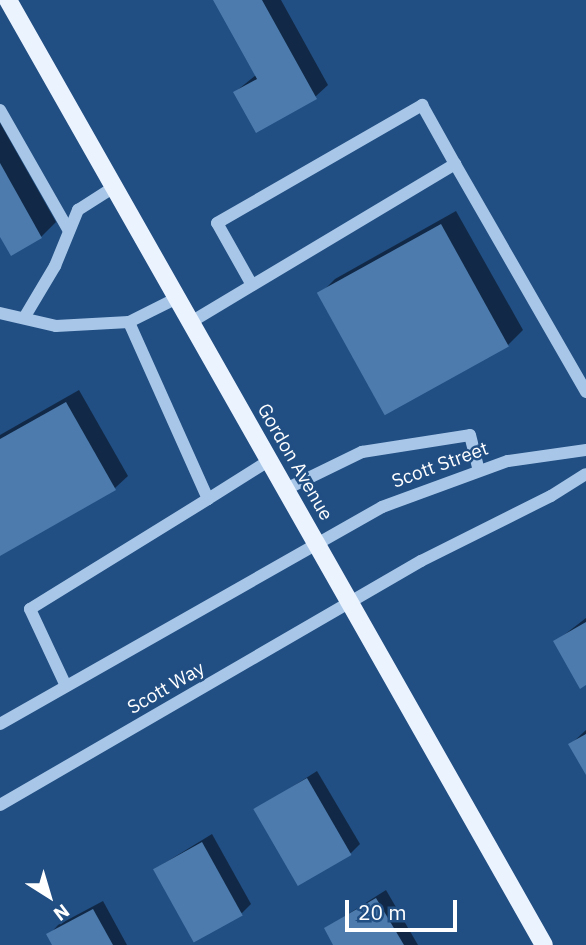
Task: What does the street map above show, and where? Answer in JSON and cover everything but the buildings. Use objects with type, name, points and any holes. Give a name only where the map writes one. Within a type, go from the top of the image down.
[{"type":"main road","name":"Gordon Avenue","points":[[6,7],[114,187],[544,945]]},
{"type":"street","points":[[252,285],[217,223],[422,105],[586,392]]},
{"type":"street","points":[[0,110],[68,231]]},
{"type":"street","points":[[191,322],[455,164]]},
{"type":"street","points":[[24,318],[55,266],[78,210],[114,187]]},
{"type":"street","points":[[0,313],[56,326],[129,322],[177,298]]},
{"type":"street","points":[[129,322],[208,499]]},
{"type":"street","points":[[286,489],[362,452],[470,435],[479,470]]},
{"type":"street","name":"Scott Street","points":[[317,543],[382,507],[479,470],[586,450]]},
{"type":"street","points":[[66,687],[30,609],[270,460]]},
{"type":"street","points":[[351,605],[421,561],[586,474]]},
{"type":"street","points":[[0,724],[317,543]]},
{"type":"street","name":"Scott Way","points":[[0,805],[351,605]]}]
